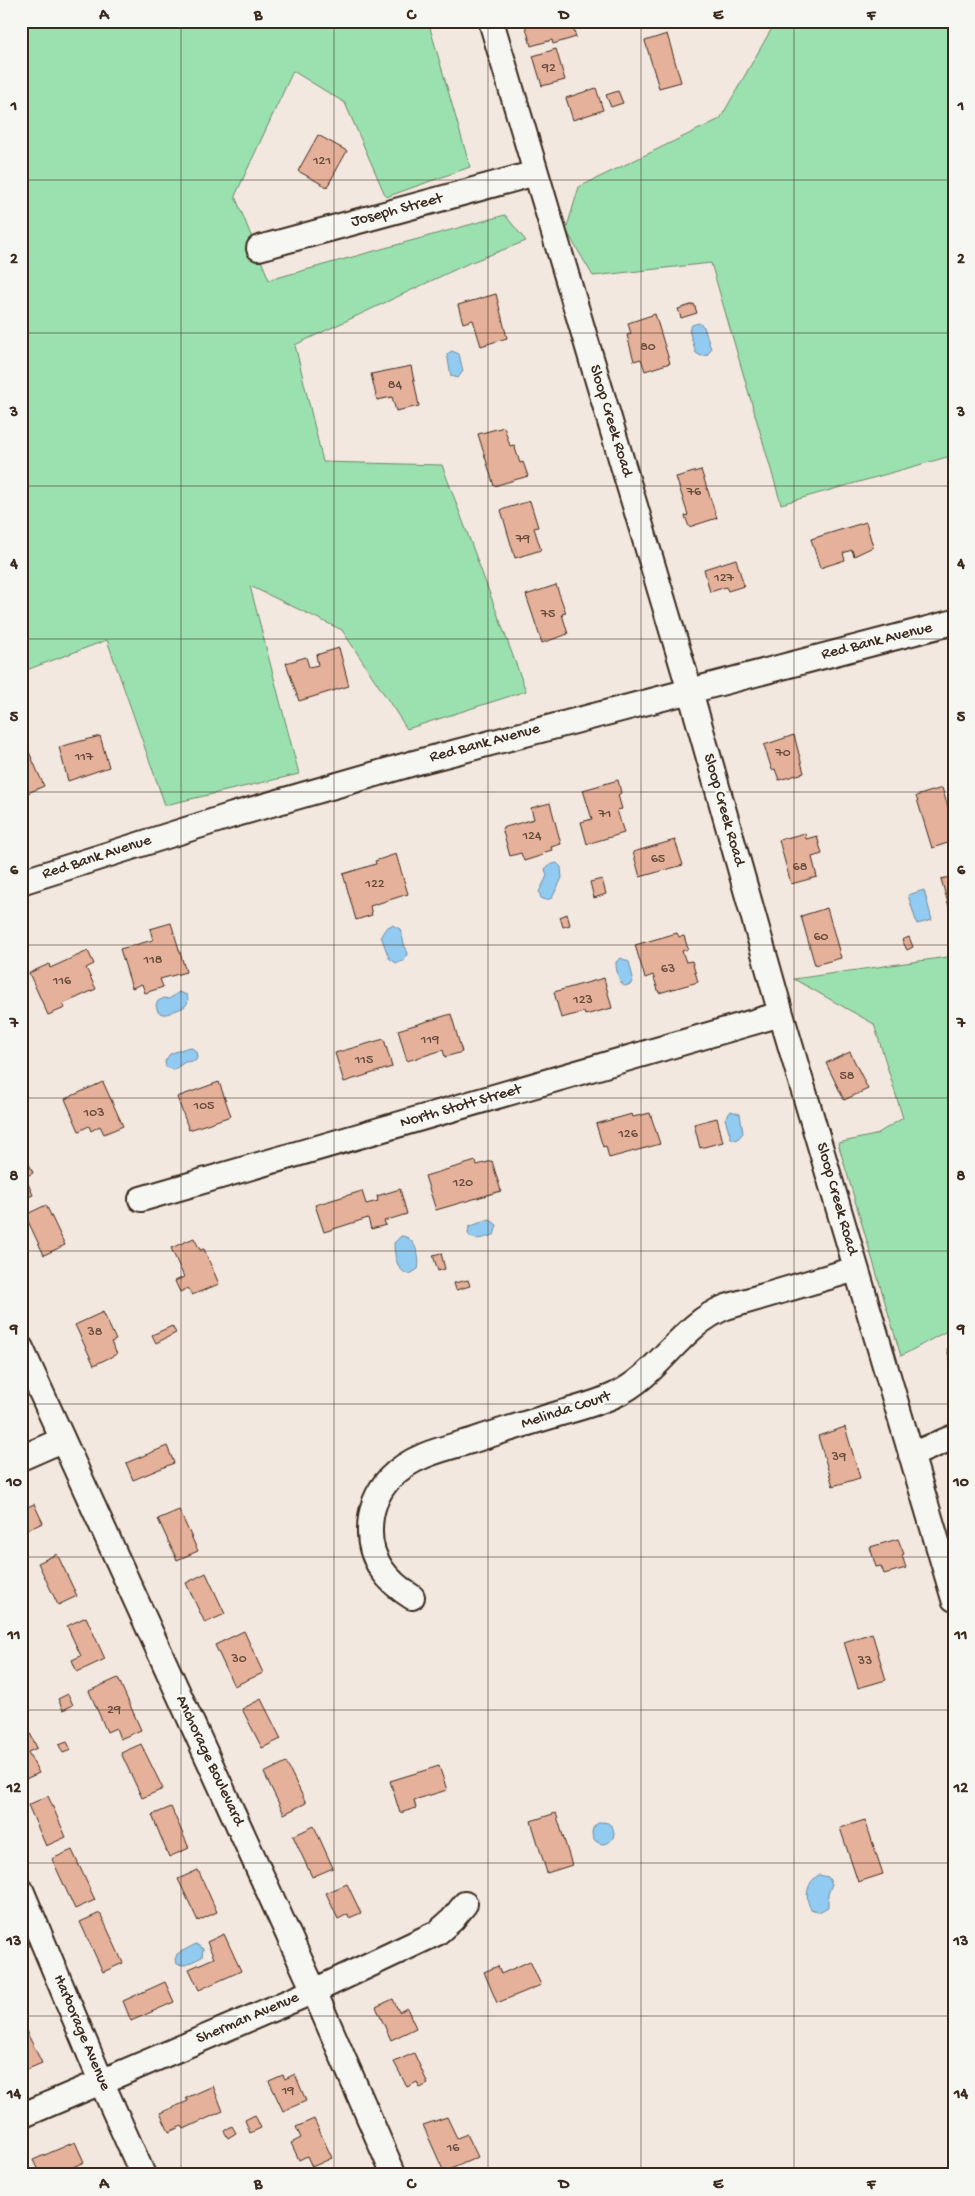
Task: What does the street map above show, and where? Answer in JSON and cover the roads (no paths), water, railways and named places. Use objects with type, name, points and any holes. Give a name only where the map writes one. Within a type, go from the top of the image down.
[{"type":"street","name":"Sloop Creek Road","points":[[491,21],[690,691],[781,1014],[954,1599]]},
{"type":"street","name":"Joseph Street","points":[[259,248],[536,173]]},
{"type":"street","name":"Red Bank Avenue","points":[[21,882],[233,815],[386,771],[954,622]]},
{"type":"street","name":"North Stott Street","points":[[141,1199],[781,1014]]},
{"type":"street","name":"Melinda Court","points":[[412,1597],[387,1578],[373,1551],[370,1535],[370,1518],[380,1491],[401,1468],[432,1452],[616,1395],[644,1376],[688,1331],[707,1316],[726,1307],[856,1269]]},
{"type":"street","name":"Anchorage Boulevard","points":[[21,1348],[314,1991],[394,2175]]},
{"type":"street","points":[[911,1456],[954,1437]]},
{"type":"street","points":[[21,1458],[62,1440]]},
{"type":"street","name":"Harborage Avenue","points":[[21,1890],[101,2081],[143,2175]]},
{"type":"street","name":"Sherman Avenue","points":[[21,2116],[314,1991],[437,1933],[452,1920],[465,1904]]},
{"type":"water","points":[[699,323],[704,327],[711,349],[707,355],[701,356],[696,353],[689,330],[692,325]]},
{"type":"water","points":[[452,351],[459,354],[463,371],[458,378],[451,376],[447,354]]},
{"type":"water","points":[[557,863],[561,867],[562,878],[552,898],[546,900],[541,898],[539,892],[547,876],[545,869],[549,865]]},
{"type":"water","points":[[924,890],[932,920],[917,924],[908,895]]},
{"type":"water","points":[[392,925],[400,929],[407,954],[404,961],[396,963],[389,958],[381,936],[386,928]]},
{"type":"water","points":[[621,958],[629,962],[633,978],[631,984],[625,986],[619,979],[616,969],[616,962]]},
{"type":"water","points":[[179,992],[187,995],[188,1001],[186,1005],[168,1014],[158,1012],[156,1005],[158,1001],[164,998],[169,999]]},
{"type":"water","points":[[190,1047],[196,1051],[197,1058],[195,1061],[185,1062],[173,1070],[166,1067],[165,1061],[170,1054]]},
{"type":"water","points":[[731,1111],[740,1114],[743,1133],[737,1140],[731,1138],[725,1119]]},
{"type":"water","points":[[489,1219],[497,1225],[494,1235],[476,1239],[470,1237],[468,1234],[469,1227]]},
{"type":"water","points":[[401,1236],[410,1240],[418,1254],[418,1269],[410,1274],[402,1270],[397,1263],[394,1243]]},
{"type":"water","points":[[603,1822],[611,1825],[614,1833],[611,1841],[603,1844],[595,1841],[592,1833],[595,1825]]},
{"type":"water","points":[[819,1875],[828,1877],[832,1884],[828,1894],[828,1907],[819,1912],[811,1909],[807,1895],[809,1885]]},
{"type":"water","points":[[196,1944],[203,1949],[202,1957],[185,1965],[177,1964],[175,1960],[177,1954]]}]
